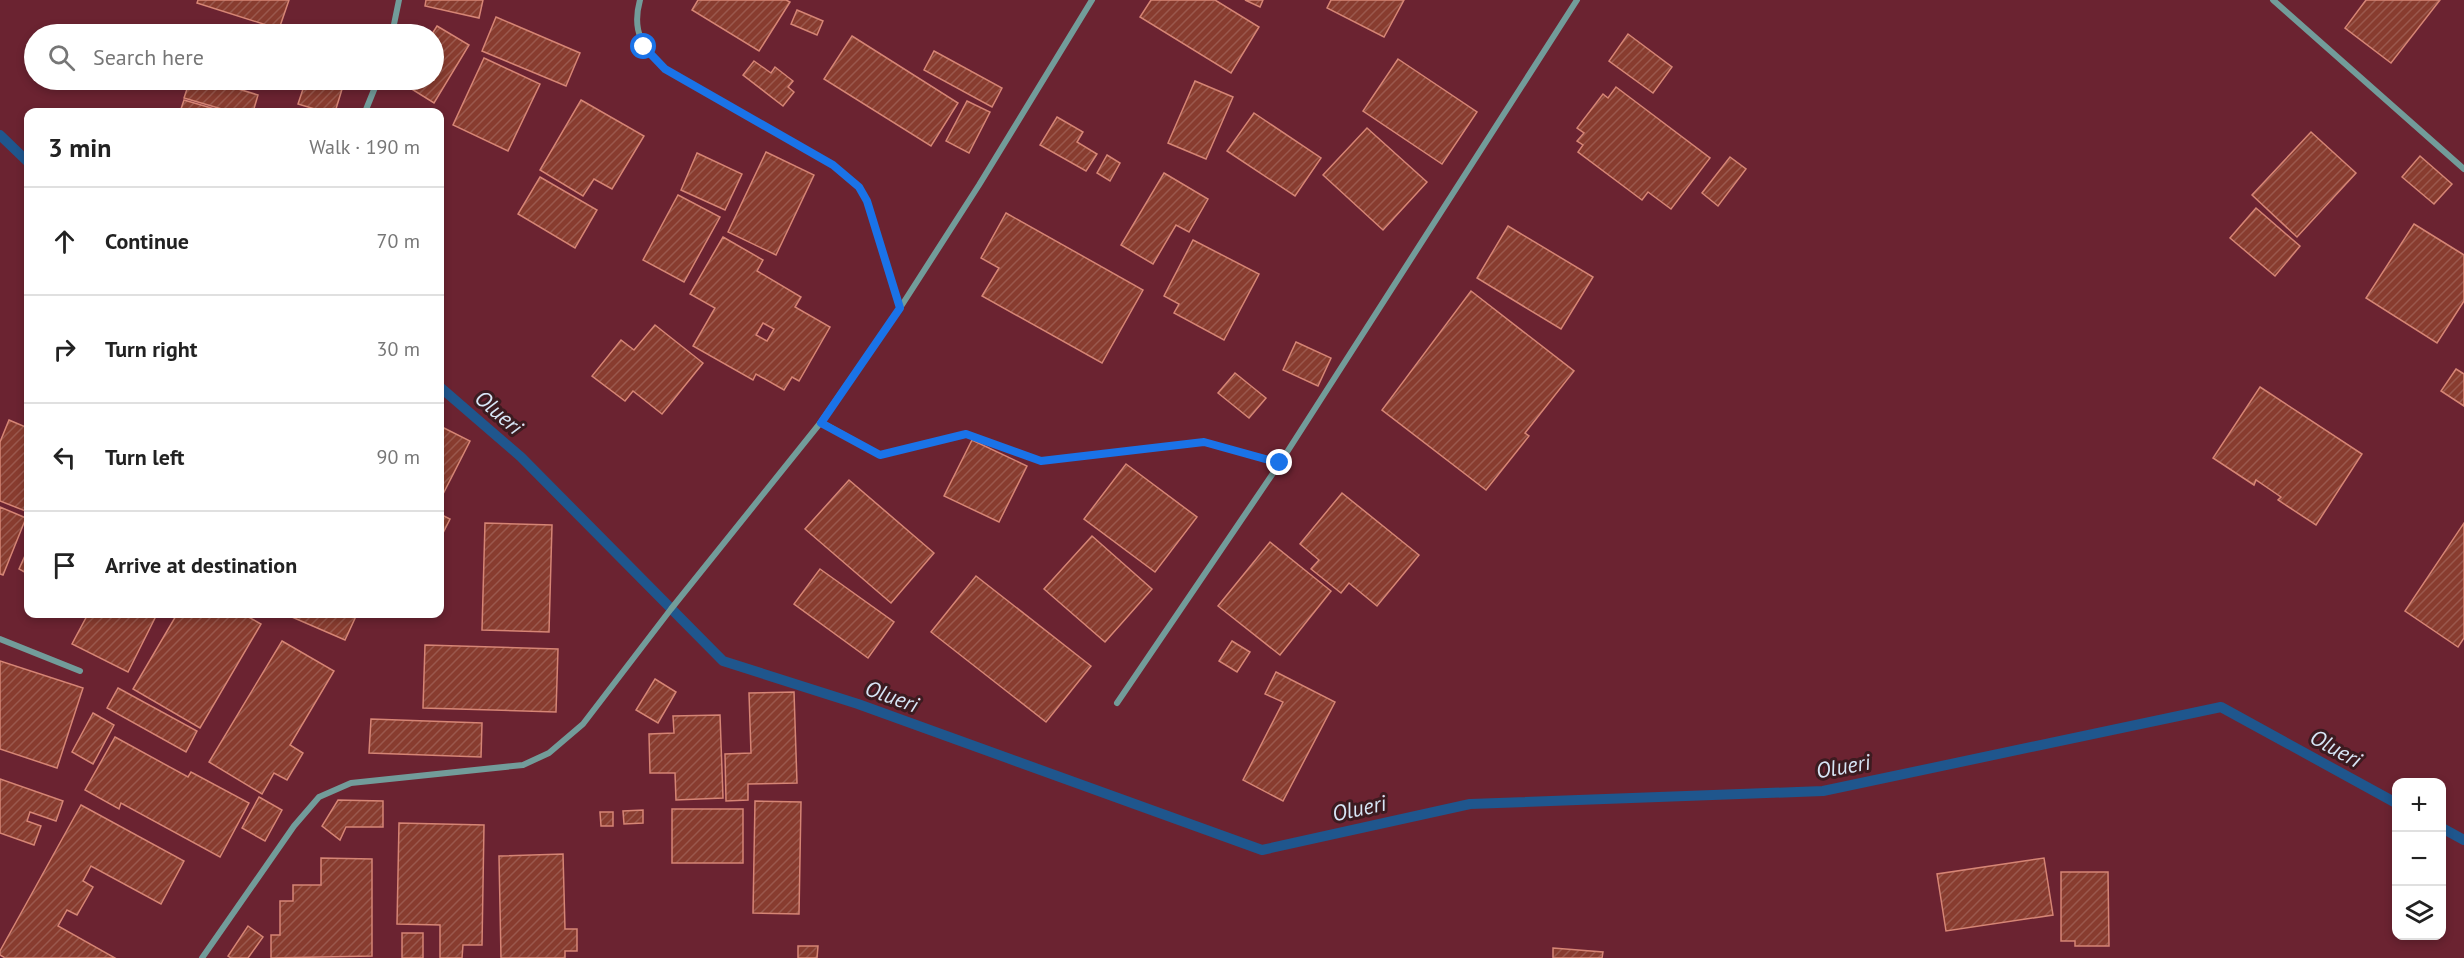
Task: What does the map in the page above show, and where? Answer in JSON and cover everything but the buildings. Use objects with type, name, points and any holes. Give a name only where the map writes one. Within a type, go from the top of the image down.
[{"type":"street","points":[[394,24],[399,0]]},
{"type":"street","points":[[640,0],[636,25],[644,47],[665,69],[833,165],[859,187],[867,201],[900,308]]},
{"type":"street","points":[[202,958],[294,826],[319,797],[351,783],[523,765],[549,753],[583,724],[671,609],[821,423],[900,308],[979,186],[1092,0]]},
{"type":"street","points":[[1117,703],[1280,463],[1577,0]]},
{"type":"street","points":[[2273,0],[2464,169]]},
{"type":"street","points":[[367,108],[374,90]]},
{"type":"street","points":[[821,423],[880,455],[966,434],[1041,461],[1204,442],[1280,463]]},
{"type":"street","points":[[0,639],[80,671]]},
{"type":"waterway","name":"Olueri","points":[[0,135],[24,158]]},
{"type":"waterway","name":"Olueri","points":[[444,390],[521,457],[723,661],[858,704],[1262,850],[1470,804],[1823,791],[2221,707],[2392,801]]},
{"type":"waterway","name":"Olueri","points":[[2446,830],[2464,840]]},
{"type":"route","points":[[644,47],[665,69],[833,165],[859,187],[867,201],[900,308],[821,423],[880,455],[966,434],[1041,461],[1204,442],[1280,463]]}]
